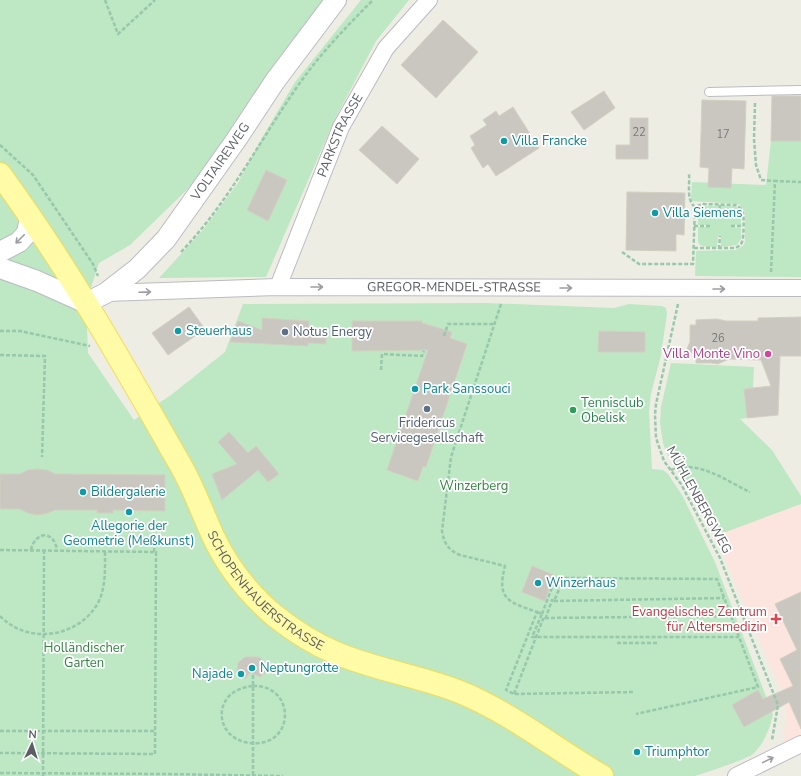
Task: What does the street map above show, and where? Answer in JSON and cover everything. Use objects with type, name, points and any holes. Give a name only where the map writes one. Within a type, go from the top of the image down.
[{"type":"main road","name":"SCHOPENHAUERSTRASSE","points":[[0,174],[86,303],[180,464],[214,538],[229,565],[259,602],[288,626],[320,646],[355,660],[430,681],[484,703],[507,715],[602,776]]},
{"type":"street","name":"VOLTAIREWEG","points":[[86,303],[106,293],[137,269],[166,239],[275,82],[336,0]]},
{"type":"street","name":"PARKSTRASSE","points":[[278,287],[341,127],[386,48],[429,0]]},
{"type":"street","points":[[0,252],[19,242],[27,233],[30,217]]},
{"type":"street","points":[[0,268],[36,280],[86,303]]},
{"type":"street","name":"GREGOR-MENDEL-STRASSE","points":[[106,293],[278,287],[680,289],[801,288]]},
{"type":"street","points":[[736,776],[801,744]]},
{"type":"lane","points":[[709,92],[801,90]]},
{"type":"path","points":[[105,0],[118,34],[155,0]]},
{"type":"path","points":[[176,257],[190,242],[235,184],[297,88],[321,55],[373,0]]},
{"type":"path","points":[[755,91],[754,139],[756,165],[761,180],[801,182]]},
{"type":"path","points":[[0,145],[33,175],[93,264],[106,293]]},
{"type":"path","points":[[622,252],[639,264],[693,264],[695,207],[691,204],[690,200],[690,174]]},
{"type":"path","points":[[771,276],[774,181]]},
{"type":"path","points":[[694,248],[735,248],[742,242],[743,226],[743,213],[741,208],[736,205],[702,204],[695,207]]},
{"type":"path","points":[[720,204],[720,215]]},
{"type":"path","points":[[694,226],[710,226]]},
{"type":"path","points":[[731,226],[743,226]]},
{"type":"path","points":[[719,249],[720,236]]},
{"type":"path","points":[[506,288],[451,457],[442,531],[443,540],[447,547],[454,552],[460,555],[504,566],[501,580],[502,590],[505,596],[517,605],[542,614]]},
{"type":"path","name":"MÜHLENBERGWEG","points":[[680,289],[678,305],[656,404],[656,438],[664,461],[681,484],[720,558],[778,705],[768,760]]},
{"type":"path","points":[[444,336],[448,324],[494,324]]},
{"type":"path","points":[[0,331],[20,331],[91,347]]},
{"type":"path","points":[[381,370],[382,354],[422,356],[424,351]]},
{"type":"path","points":[[0,355],[45,356],[42,457]]},
{"type":"path","points":[[671,470],[683,467],[707,471],[750,492]]},
{"type":"path","points":[[31,550],[32,543],[37,537],[44,535],[51,537],[56,542],[57,550]]},
{"type":"path","points":[[0,753],[155,754],[155,537]]},
{"type":"path","points":[[0,550],[154,552]]},
{"type":"path","points":[[43,775],[44,550]]},
{"type":"path","points":[[0,616],[17,629],[43,635],[57,634],[82,622],[91,613],[102,592],[105,551]]},
{"type":"path","points":[[514,694],[543,619],[545,620],[552,600],[554,601],[564,578],[717,579],[758,687],[636,714]]},
{"type":"path","points":[[554,582],[532,637],[739,637]]},
{"type":"path","points":[[554,601],[724,598]]},
{"type":"path","points":[[537,612],[506,690],[514,694],[635,692]]},
{"type":"path","points":[[545,618],[731,616]]},
{"type":"path","points":[[637,637],[637,644]]},
{"type":"path","points":[[617,644],[659,643]]},
{"type":"path","points":[[252,675],[253,776]]},
{"type":"path","points":[[253,686],[263,686],[275,692],[281,700],[285,714],[284,724],[276,735],[263,742],[245,743],[232,737],[226,730],[222,720],[222,714],[224,704],[231,693],[240,688],[253,686]]},
{"type":"path","points":[[0,731],[155,731]]},
{"type":"path","points":[[0,773],[43,775],[283,776]]},
{"type":"shaded area","name":"Evangelisches Zentrum für Altersmedizin","points":[[801,504],[801,736],[784,744],[786,702],[715,536]]},
{"type":"green space","name":"Park Sanssouci","points":[[0,0],[325,0],[196,181],[130,245],[99,263],[86,303],[88,353],[134,420],[171,395],[225,352],[243,304],[487,303],[614,308],[629,304],[662,306],[666,308],[667,314],[661,355],[651,394],[649,411],[652,469],[663,470],[668,474],[682,495],[715,562],[773,715],[766,736],[757,750],[753,754],[735,762],[695,776],[0,776]]},
{"type":"green space","points":[[361,0],[409,0],[376,41],[334,121],[266,277],[159,278],[203,230],[238,183],[262,138],[295,82]]},
{"type":"green space","points":[[771,141],[801,141],[801,277],[695,276],[696,251],[736,250],[744,245],[745,212],[739,204],[692,201],[692,182],[766,185]]},
{"type":"green space","points":[[704,206],[719,206],[719,216],[721,216],[722,206],[736,206],[738,208],[741,215],[741,225],[731,225],[731,227],[741,228],[741,239],[737,245],[721,247],[721,236],[718,236],[717,247],[700,245],[698,242],[698,227],[710,227],[710,225],[698,225],[698,211]]},
{"type":"green space","points":[[671,363],[754,367],[753,388],[745,388],[744,393],[747,418],[740,419],[772,450],[801,496],[801,504],[715,536],[689,486],[673,465],[663,443],[660,423],[661,407]]},
{"type":"building","points":[[443,20],[478,52],[436,98],[401,65]]},
{"type":"building","points":[[604,91],[615,108],[584,130],[571,112]]},
{"type":"building","points":[[772,96],[801,96],[801,141],[771,141]]},
{"type":"building","points":[[702,100],[746,101],[744,169],[732,168],[731,188],[708,187],[709,168],[700,167]]},
{"type":"building","name":"Villa Francke","points":[[513,107],[539,148],[496,176],[488,164],[483,168],[471,148],[475,145],[470,136],[487,125],[483,120],[496,111],[499,116]]},
{"type":"building","points":[[630,118],[648,118],[648,159],[616,159],[616,145],[630,145]]},
{"type":"building","points":[[382,126],[419,159],[397,184],[359,150]]},
{"type":"building","points":[[266,170],[287,180],[268,221],[247,210]]},
{"type":"building","name":"Villa Siemens","points":[[627,192],[685,193],[684,235],[676,234],[676,251],[626,250]]},
{"type":"building","name":"Steuerhaus","points":[[189,307],[205,329],[168,355],[152,333]]},
{"type":"building","points":[[801,317],[801,356],[780,356],[778,415],[747,418],[744,389],[771,386],[761,360],[729,359],[718,364],[696,363],[696,356],[687,349],[690,342],[690,325],[696,325],[696,320],[717,319],[726,321],[758,321],[758,318]]},
{"type":"building","points":[[262,318],[309,321],[309,329],[326,330],[326,344],[308,343],[308,346],[230,342],[238,321],[262,330]]},
{"type":"building","name":"Fridericus Servicegesellschaft","points":[[352,321],[422,321],[422,323],[452,332],[450,338],[467,344],[426,467],[423,466],[418,481],[387,470],[428,350],[352,351]]},
{"type":"building","points":[[599,331],[645,332],[645,352],[598,352]]},
{"type":"building","points":[[229,432],[248,453],[256,446],[279,474],[268,482],[258,470],[222,500],[212,474],[237,464],[218,442]]},
{"type":"building","name":"Bildergalerie","points":[[28,470],[47,470],[55,474],[165,475],[165,511],[113,510],[113,513],[97,513],[97,510],[55,510],[37,515],[20,509],[0,509],[0,474],[20,474]]},
{"type":"building","name":"Winzerhaus","points":[[532,566],[554,575],[545,601],[522,592]]},
{"type":"building","points":[[801,592],[801,729],[789,702],[744,727],[732,705],[758,690],[763,699],[793,686],[780,659],[797,650],[775,604]]},
{"type":"building","name":"Neptungrotte","points":[[245,657],[259,657],[265,662],[265,674],[262,674],[261,677],[250,673],[245,679],[242,674],[237,675],[238,663]]},
{"type":"place","name":"Villa Francke","points":[[504,141]]},
{"type":"place","name":"Villa Siemens","points":[[655,213]]},
{"type":"place","name":"Steuerhaus","points":[[178,331]]},
{"type":"place","name":"Notus Energy","points":[[285,332]]},
{"type":"place","name":"Villa Monte Vino","points":[[768,354]]},
{"type":"place","name":"Park Sanssouci","points":[[415,389]]},
{"type":"place","name":"Fridericus Servicegesellschaft","points":[[427,409]]},
{"type":"place","name":"Tennisclub Obelisk","points":[[573,410]]},
{"type":"place","name":"Bildergalerie","points":[[83,492]]},
{"type":"place","name":"Allegorie der Geometrie (Meßkunst)","points":[[129,512]]},
{"type":"place","name":"Winzerhaus","points":[[538,583]]},
{"type":"place","name":"Evangelisches Zentrum für Altersmedizin","points":[[776,619]]},
{"type":"place","name":"Neptungrotte","points":[[252,668]]},
{"type":"place","name":"Najade","points":[[241,674]]},
{"type":"place","name":"Triumphtor","points":[[637,752]]},
{"type":"park label","name":"Winzerberg","points":[[474,486]]},
{"type":"park label","name":"Holländischer Garten","points":[[84,656]]}]
